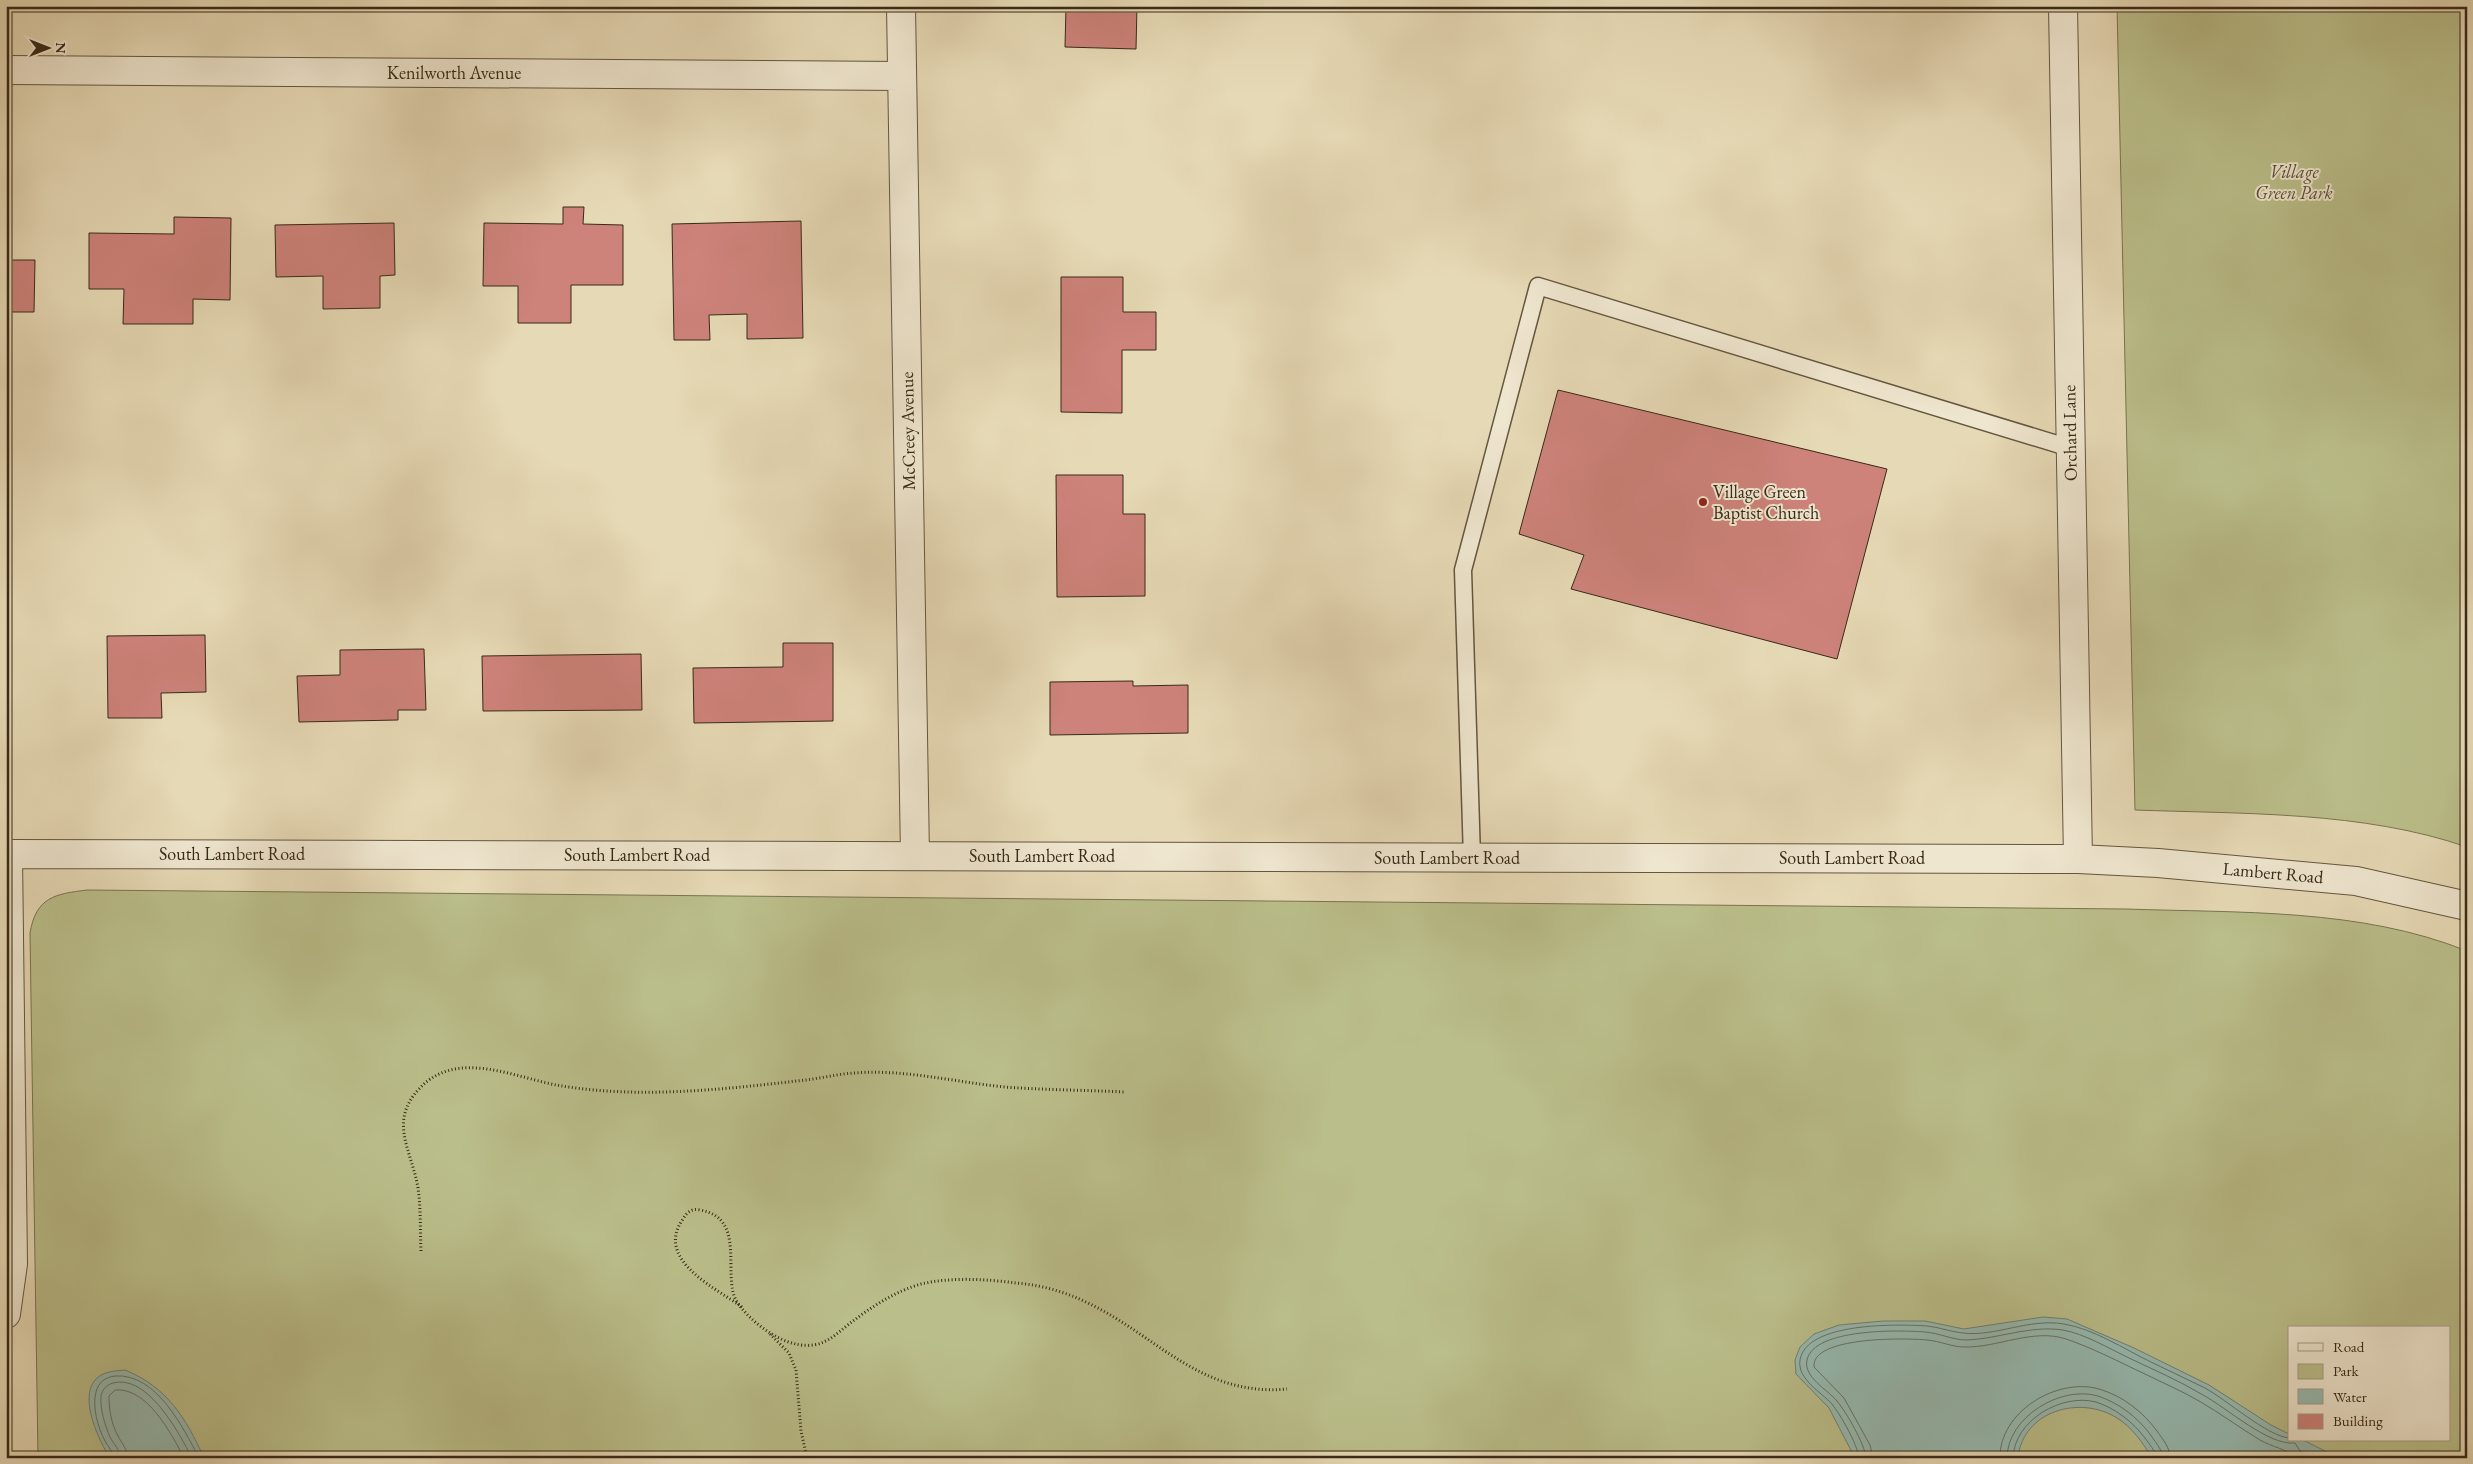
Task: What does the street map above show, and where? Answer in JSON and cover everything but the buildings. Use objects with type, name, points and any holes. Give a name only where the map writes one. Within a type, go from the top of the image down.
[{"type":"street","name":"McCreey Avenue","points":[[901,6],[915,856]]},
{"type":"street","name":"Orchard Lane","points":[[2063,6],[2078,859]]},
{"type":"street","name":"Kenilworth Avenue","points":[[6,70],[902,76]]},
{"type":"street","name":"South Lambert Road","points":[[7,854],[2078,859]]},
{"type":"street","points":[[6,1314],[12,1264],[7,854]]},
{"type":"street","name":"Lambert Road","points":[[2078,859],[2158,863],[2356,881],[2467,906]]},
{"type":"lane","points":[[1472,858],[1463,570],[1538,286],[2070,448]]},
{"type":"path","points":[[421,1251],[418,1191],[402,1120],[411,1097],[421,1086],[431,1078],[456,1068],[486,1068],[559,1086],[595,1091],[629,1092],[716,1088],[776,1084],[854,1073],[887,1072],[925,1075],[1003,1086],[1124,1092]]},
{"type":"path","points":[[742,1307],[693,1274],[682,1261],[676,1246],[677,1233],[681,1221],[688,1212],[698,1209],[709,1213],[720,1221],[732,1246],[731,1284],[736,1301],[789,1353],[796,1370],[801,1431],[807,1458]]},
{"type":"path","points":[[764,1328],[795,1344],[822,1343],[879,1303],[921,1284],[950,1280],[1014,1282],[1057,1290],[1090,1304],[1182,1364],[1215,1379],[1252,1390],[1287,1390]]},
{"type":"green space","name":"Village Green Park","points":[[2117,6],[2467,6],[2467,847],[2427,835],[2386,827],[2303,816],[2135,810]]},
{"type":"green space","points":[[87,890],[2126,909],[2299,915],[2384,927],[2426,937],[2467,951],[2467,1458],[38,1458],[30,933],[33,921],[42,905],[56,896]]},
{"type":"water","points":[[2043,1317],[2067,1319],[2134,1348],[2209,1385],[2271,1425],[2288,1434],[2288,1442],[2307,1442],[2339,1458],[2152,1458],[2137,1436],[2117,1418],[2103,1411],[2071,1408],[2056,1411],[2042,1418],[2031,1428],[2022,1442],[2018,1458],[1855,1458],[1829,1408],[1796,1374],[1795,1360],[1800,1347],[1814,1334],[1839,1325],[1883,1321],[1925,1321],[1964,1329]]},
{"type":"water","points":[[125,1370],[153,1385],[174,1405],[190,1430],[204,1458],[110,1458],[92,1420],[89,1398],[91,1388],[98,1377],[109,1372]]},
{"type":"place","name":"Village Green Baptist Church","points":[[1703,502]]}]
